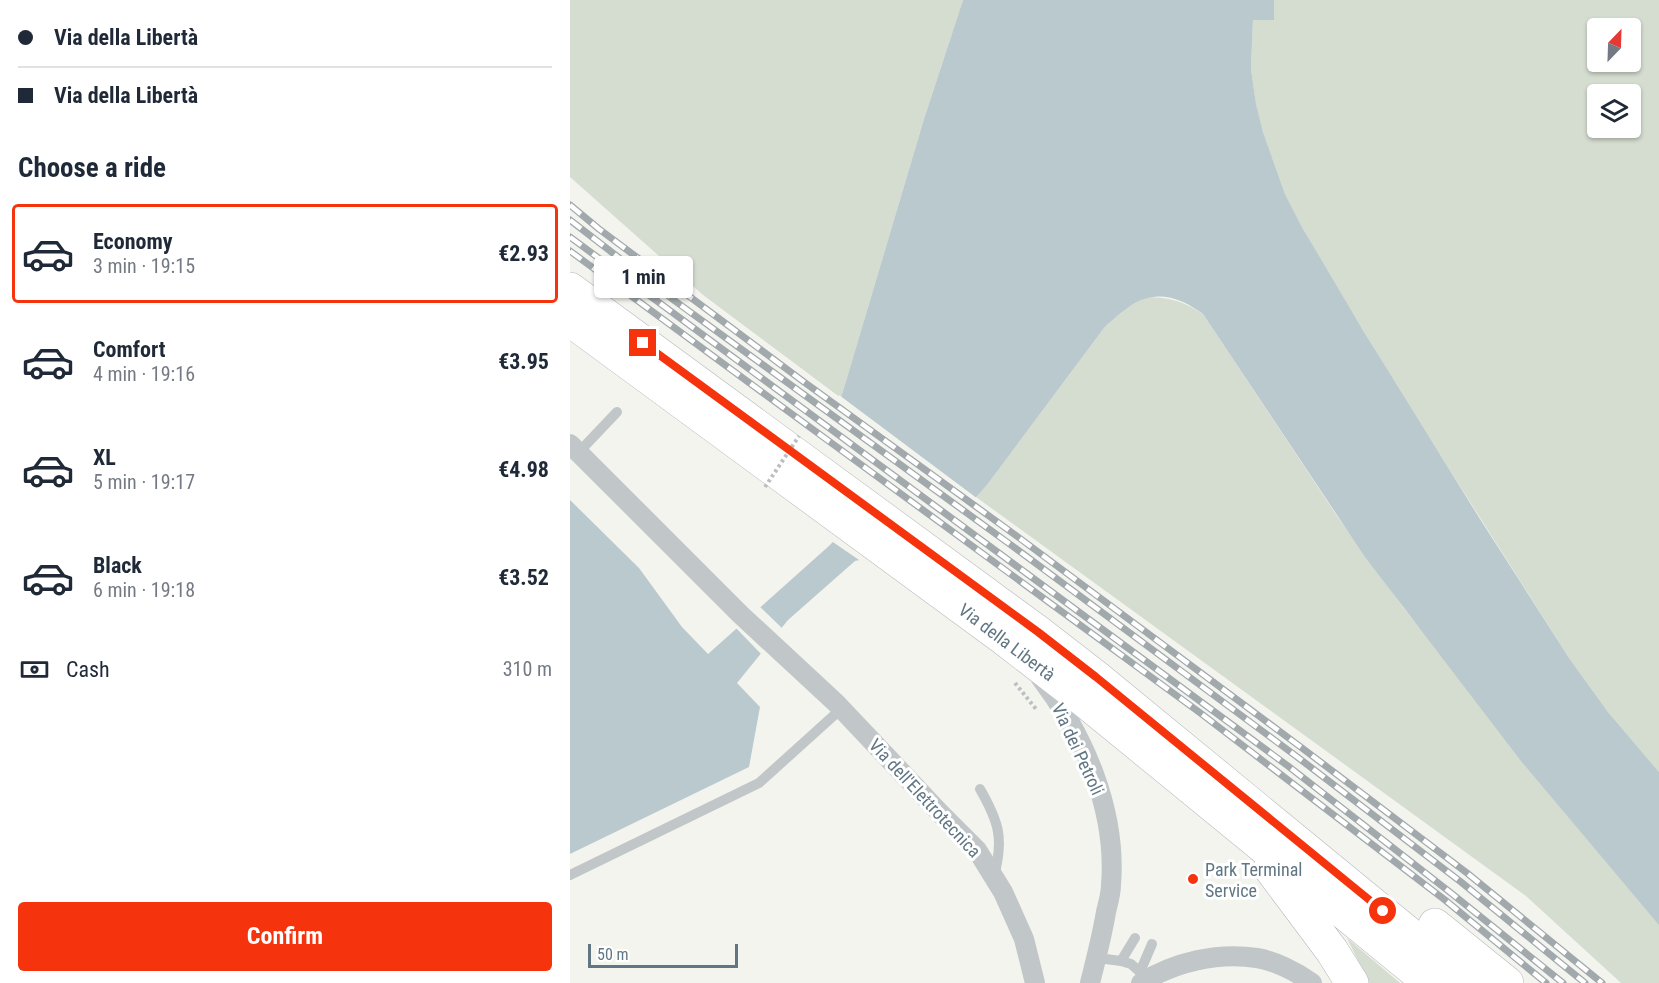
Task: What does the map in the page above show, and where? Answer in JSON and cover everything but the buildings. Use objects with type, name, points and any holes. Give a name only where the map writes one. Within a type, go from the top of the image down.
[{"type":"highway","name":"Via della Libertà","points":[[570,289],[770,453]]},
{"type":"highway","name":"Via della Libertà","points":[[570,320],[770,453],[973,600],[1096,677],[1469,983]]},
{"type":"highway","name":"Via della Libertà","points":[[973,600],[1003,638],[1086,702],[1430,983]]},
{"type":"highway","points":[[973,600],[1107,675],[1296,813],[1507,983]]},
{"type":"highway","points":[[1239,826],[1332,951],[1352,983]]},
{"type":"street","name":"Via dell'Elettrotecnica","points":[[574,448],[741,615],[841,709],[978,850],[994,876],[1024,939],[1035,983]]},
{"type":"street","name":"Via dei Petroli","points":[[1003,638],[1035,670],[1062,710],[1093,771],[1105,809],[1111,844],[1111,885],[1092,982]]},
{"type":"street","points":[[1143,978],[1177,965],[1204,959],[1233,957],[1258,958],[1312,983]]},
{"type":"lane","points":[[574,448],[617,412]]},
{"type":"lane","points":[[570,875],[759,783],[841,709]]},
{"type":"lane","points":[[980,789],[993,813],[999,832],[999,860],[994,876]]},
{"type":"lane","points":[[1121,961],[1135,938]]},
{"type":"lane","points":[[1143,978],[1152,944]]},
{"type":"lane","points":[[1098,958],[1131,964],[1143,978]]},
{"type":"path","points":[[765,487],[770,453]]},
{"type":"path","points":[[768,494],[770,453]]},
{"type":"path","points":[[1011,679],[1039,712]]},
{"type":"shaded area","points":[[570,0],[963,0],[924,119],[841,398],[703,295],[570,177]]},
{"type":"shaded area","points":[[963,0],[1274,0],[1274,20],[1253,20],[1251,69],[1263,132],[1285,194],[1364,332],[1569,658],[1608,712],[1659,772],[1659,925],[1521,761],[1365,557],[1203,314],[1183,302],[1159,296],[1131,306],[1104,328],[987,485],[934,544],[855,561],[788,620],[737,683],[760,707],[749,767],[570,854],[570,500],[639,568],[682,627],[708,654],[840,534],[841,398],[924,119]]},
{"type":"shaded area","points":[[1273,0],[1659,0],[1659,772],[1608,712],[1569,658],[1406,401],[1319,258],[1285,194],[1263,132],[1256,105],[1251,69],[1253,20],[1273,20]]},
{"type":"shaded area","points":[[1147,297],[1177,301],[1203,314],[1337,516],[1405,610],[1659,924],[1659,983],[1621,983],[1526,896],[976,497],[1104,328],[1126,308]]},
{"type":"shaded area","points":[[1347,938],[1400,983],[1369,983]]},
{"type":"pier","points":[[839,395],[978,499],[935,547],[862,562],[830,540],[837,532],[823,467],[823,447]]},
{"type":"pier","points":[[758,605],[784,630],[763,656],[735,627]]},
{"type":"railway","points":[[570,205],[804,382],[1018,537],[1302,748],[1467,873],[1602,983]]},
{"type":"railway","points":[[570,220],[675,301],[1296,756],[1461,882],[1585,983]]},
{"type":"railway","points":[[570,237],[1288,766],[1563,983]]},
{"type":"railway","points":[[570,251],[1199,712],[1445,900],[1546,983]]},
{"type":"place","name":"Park Terminal Service","points":[[1193,879]]},
{"type":"route","points":[[643,343],[1038,632],[1383,911]]}]
